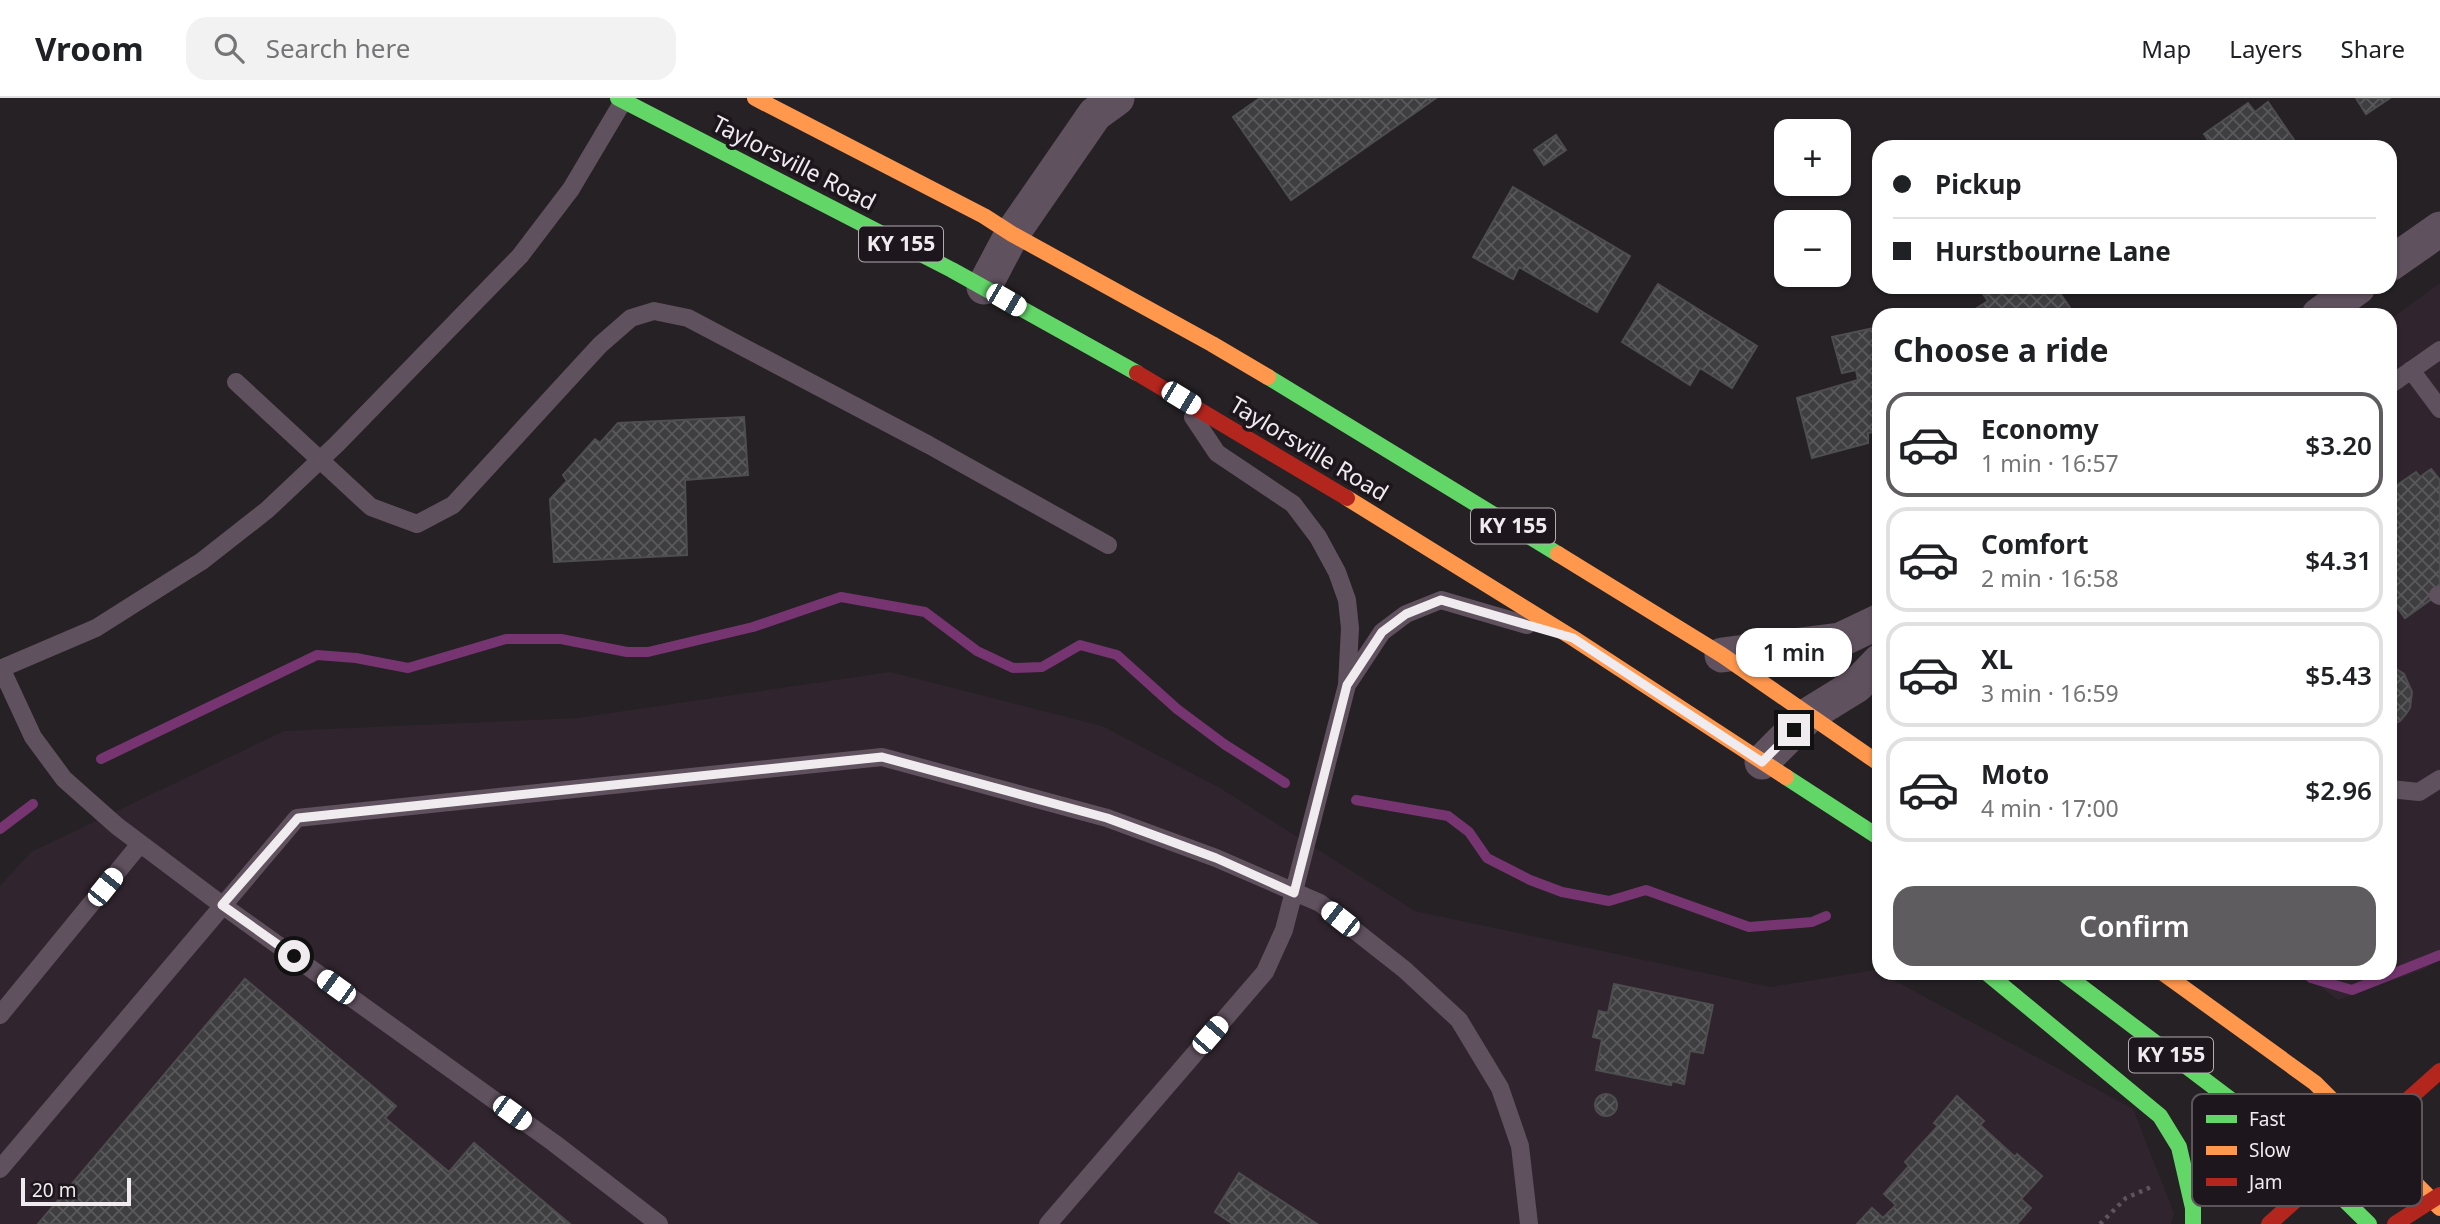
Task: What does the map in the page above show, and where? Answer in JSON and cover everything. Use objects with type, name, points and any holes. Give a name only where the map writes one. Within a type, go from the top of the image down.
[{"type":"main road","name":"Taylorsville Road","points":[[755,98],[984,216],[1212,344],[1413,464],[1722,655],[1872,758]]},
{"type":"main road","name":"Taylorsville Road","points":[[622,99],[984,287],[1181,398],[1573,638],[1872,833]]},
{"type":"main road","points":[[1995,980],[2160,1116],[2179,1147],[2192,1204]]},
{"type":"main road","name":"KY 155","points":[[2072,980],[2223,1094]]},
{"type":"main road","name":"KY 155","points":[[2173,980],[2315,1083],[2326,1094]]},
{"type":"main road","points":[[2414,1094],[2440,1071]]},
{"type":"main road","name":"KY 155","points":[[2422,1187],[2437,1201]]},
{"type":"main road","points":[[2395,1224],[2437,1201]]},
{"type":"main road","points":[[2193,1206],[2193,1224]]},
{"type":"main road","points":[[2269,1224],[2289,1206]]},
{"type":"main road","name":"KY 155","points":[[2351,1206],[2370,1224]]},
{"type":"street","points":[[984,287],[1012,234],[1095,114],[1117,98]]},
{"type":"street","points":[[2397,259],[2440,229]]},
{"type":"street","points":[[2329,308],[2348,294]]},
{"type":"street","points":[[1722,655],[1840,640],[1872,625]]},
{"type":"street","points":[[1762,762],[1810,714],[1857,685],[1872,669]]},
{"type":"lane","points":[[622,99],[571,189],[520,256],[321,460],[267,510],[202,561],[96,628],[1,669],[33,737],[64,779],[140,844],[554,1143],[659,1224]]},
{"type":"lane","points":[[236,382],[371,507],[417,524],[453,505],[600,345],[631,318],[654,311],[688,318],[929,445],[1108,545]]},
{"type":"lane","points":[[2397,380],[2440,349]]},
{"type":"lane","points":[[2411,370],[2440,409]]},
{"type":"lane","points":[[1048,1224],[1265,972],[1284,930],[1347,685],[1350,628],[1347,600],[1337,572],[1318,537],[1293,504],[1217,453],[1181,398]]},
{"type":"lane","points":[[1347,685],[1382,632],[1406,614],[1441,600],[1573,638]]},
{"type":"lane","points":[[0,1169],[298,818],[882,757],[1107,818],[1216,858],[1320,903],[1405,970],[1459,1020],[1500,1088],[1520,1146],[1529,1224]]},
{"type":"lane","points":[[2397,790],[2419,792],[2440,779]]},
{"type":"lane","points":[[0,1015],[140,844]]},
{"type":"path","points":[[2100,1224],[2126,1198],[2158,1183]]},
{"type":"shaded area","points":[[2440,283],[2440,958],[2425,969],[2397,979],[2397,315]]},
{"type":"shaded area","points":[[890,672],[1102,726],[1220,788],[1415,911],[1770,987],[1872,970],[1872,980],[1894,980],[2133,1109],[2174,1213],[2171,1224],[0,1224],[0,886],[31,852],[284,731],[577,718]]},
{"type":"shaded area","points":[[2311,980],[2394,980],[2338,1000]]},
{"type":"building","points":[[1260,98],[1436,98],[1291,200],[1233,117]]},
{"type":"building","points":[[2356,98],[2390,98],[2366,114]]},
{"type":"building","points":[[2268,102],[2294,140],[2208,140],[2204,134],[2248,103],[2255,112]]},
{"type":"building","points":[[1556,135],[1566,150],[1544,165],[1534,150]]},
{"type":"building","points":[[1513,187],[1630,256],[1597,312],[1519,267],[1513,279],[1473,257]]},
{"type":"building","points":[[1658,284],[1757,346],[1732,388],[1700,368],[1690,385],[1622,342]]},
{"type":"building","points":[[1983,294],[2061,294],[2070,308],[1977,308],[1988,301]]},
{"type":"building","points":[[1872,328],[1872,432],[1868,433],[1868,443],[1812,458],[1797,398],[1858,380],[1856,370],[1842,373],[1832,337]]},
{"type":"building","points":[[744,417],[748,475],[685,480],[687,555],[554,562],[550,499],[567,481],[563,475],[595,439],[600,443],[618,423]]},
{"type":"building","points":[[2431,469],[2440,480],[2440,593],[2405,618],[2397,607],[2397,485],[2416,472],[2420,477]]},
{"type":"building","points":[[2397,670],[2404,674],[2412,692],[2410,708],[2397,722]]},
{"type":"building","points":[[245,979],[396,1106],[385,1118],[449,1172],[474,1143],[570,1224],[38,1224]]},
{"type":"building","points":[[1614,984],[1713,1005],[1703,1053],[1690,1051],[1684,1084],[1672,1081],[1671,1085],[1596,1070],[1602,1039],[1593,1037],[1599,1011],[1608,1013]]},
{"type":"building","points":[[1606,1094],[1614,1097],[1617,1105],[1614,1113],[1606,1116],[1598,1113],[1595,1105],[1598,1097]]},
{"type":"building","points":[[1957,1096],[1984,1121],[1980,1125],[2015,1157],[2017,1154],[2042,1176],[2021,1199],[2031,1208],[2017,1224],[1857,1224],[1872,1208],[1883,1218],[1896,1205],[1884,1194],[1909,1166],[1905,1162],[1938,1126],[1934,1123]]},
{"type":"building","points":[[1239,1173],[1317,1224],[1233,1224],[1215,1212]]},
{"type":"waterway","points":[[101,759],[317,655],[356,658],[408,668],[506,639],[561,639],[627,652],[648,652],[753,627],[841,597],[925,612],[977,651],[1013,668],[1042,667],[1080,645],[1117,655],[1177,709],[1224,744],[1285,783]]},
{"type":"waterway","points":[[1356,800],[1448,816],[1469,832],[1487,858],[1530,880],[1562,892],[1609,901],[1646,890],[1749,927],[1812,922],[1826,916]]},
{"type":"waterway","points":[[0,829],[33,804]]},
{"type":"waterway","points":[[2397,972],[2440,955]]},
{"type":"waterway","points":[[2318,980],[2352,990],[2377,980]]},
{"type":"traffic: fast","points":[[618,98],[952,270],[1137,373]]},
{"type":"traffic: fast","points":[[1268,377],[1558,554]]},
{"type":"traffic: fast","points":[[1786,777],[1872,833]]},
{"type":"traffic: fast","points":[[1995,980],[2160,1116],[2179,1147],[2192,1204]]},
{"type":"traffic: fast","points":[[2072,980],[2223,1094]]},
{"type":"traffic: fast","points":[[2193,1206],[2193,1224]]},
{"type":"traffic: fast","points":[[2351,1206],[2369,1224]]},
{"type":"traffic: slow","points":[[755,98],[984,216],[1268,377]]},
{"type":"traffic: slow","points":[[1347,498],[1573,638],[1786,777]]},
{"type":"traffic: slow","points":[[1558,554],[1722,655],[1872,758]]},
{"type":"traffic: slow","points":[[2173,980],[2315,1083],[2326,1094]]},
{"type":"traffic: slow","points":[[2422,1190],[2440,1208]]},
{"type":"traffic: jam","points":[[1137,373],[1347,498]]},
{"type":"traffic: jam","points":[[2414,1094],[2440,1071]]},
{"type":"traffic: jam","points":[[2395,1224],[2440,1195]]},
{"type":"traffic: jam","points":[[2269,1224],[2289,1206]]},
{"type":"route","points":[[294,956],[222,905],[298,818],[882,757],[1107,818],[1216,858],[1294,893],[1347,685],[1382,632],[1406,614],[1441,600],[1573,638],[1762,762],[1794,730]]}]
